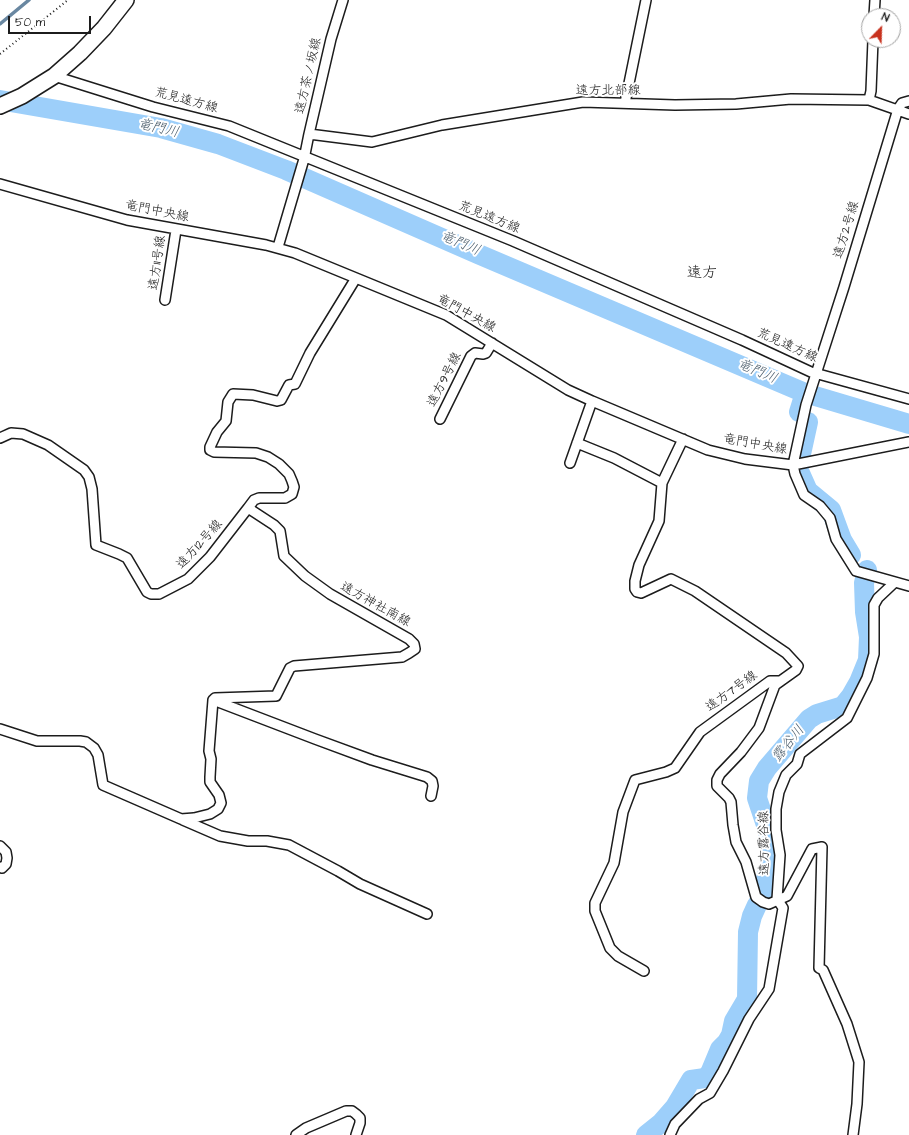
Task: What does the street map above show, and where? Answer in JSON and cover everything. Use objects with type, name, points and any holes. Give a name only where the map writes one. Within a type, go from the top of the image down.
[{"type":"main road","points":[[0,106],[22,96],[49,79],[80,54],[104,28],[126,0]]},
{"type":"street","name":"遠方茶ノ坂線","points":[[278,248],[305,158],[309,134],[331,39],[343,0]]},
{"type":"street","points":[[625,103],[646,0]]},
{"type":"street","points":[[869,100],[871,91],[873,48]]},
{"type":"street","name":"荒見遠方線","points":[[49,79],[229,126],[513,241],[742,340],[811,372],[909,399]]},
{"type":"street","name":"遠方北部線","points":[[309,134],[372,142],[442,125],[583,102],[675,105],[736,104],[791,99],[869,100],[909,114]]},
{"type":"street","points":[[898,109],[902,103],[909,101]]},
{"type":"street","name":"遠方2号線","points":[[793,465],[806,405],[898,109]]},
{"type":"street","name":"竜門中央線","points":[[0,184],[127,220],[295,252],[446,315],[568,390],[708,450],[738,457],[793,465],[905,443]]},
{"type":"street","name":"遠方11号線","points":[[165,300],[176,230]]},
{"type":"street","points":[[248,508],[254,500],[259,498],[285,498],[292,494],[294,487],[289,474],[279,464],[268,457],[256,453],[214,452],[210,450],[210,446],[216,432],[226,421],[228,402],[233,394],[278,401],[281,400],[289,385],[295,384],[310,353],[356,278]]},
{"type":"street","name":"遠方9号線","points":[[440,419],[471,356],[475,353],[486,353],[492,343]]},
{"type":"street","points":[[570,463],[592,401]]},
{"type":"street","name":"遠方12号線","points":[[0,438],[11,433],[23,434],[48,445],[84,470],[89,477],[92,489],[96,545],[126,558],[146,592],[152,594],[159,594],[188,579],[210,557],[248,508]]},
{"type":"street","name":"遠方7号線","points":[[644,971],[618,956],[610,948],[595,911],[595,903],[614,864],[623,812],[635,780],[666,772],[675,768],[700,732],[770,681],[780,681],[796,670],[798,666],[795,661],[749,627],[695,591],[671,579],[641,593],[637,592],[635,589],[635,581],[639,565],[659,521],[662,483],[683,439]]},
{"type":"street","points":[[577,444],[614,458],[662,483]]},
{"type":"street","points":[[793,465],[795,474],[804,495],[827,512],[836,539],[856,571],[909,586]]},
{"type":"street","name":"遠方神社南線","points":[[213,700],[215,698],[276,696],[290,668],[294,666],[402,657],[414,649],[414,644],[410,639],[330,594],[305,576],[284,556],[280,530],[248,508]]},
{"type":"street","name":"遠方露谷線","points":[[670,1135],[675,1124],[699,1099],[710,1093],[724,1071],[749,1019],[769,989],[783,908],[777,899],[780,855],[776,830],[778,792],[786,775],[797,764],[800,754],[847,718],[866,678],[874,654],[874,605],[878,598],[895,582]]},
{"type":"street","points":[[780,681],[775,684],[758,728],[741,752],[720,774],[717,780],[717,786],[731,802],[736,842],[746,862],[756,897],[763,902],[769,904],[777,899],[787,896],[812,849],[822,847],[819,968],[823,970],[847,1024],[859,1062],[857,1104],[853,1135]]},
{"type":"street","points":[[181,819],[194,818],[210,814],[218,809],[221,803],[219,795],[210,782],[211,759],[209,751],[213,700],[372,760],[428,777],[432,781],[433,786],[431,796]]},
{"type":"street","points":[[0,729],[37,741],[86,742],[94,748],[98,755],[103,785],[220,836],[248,841],[266,841],[289,845],[338,870],[360,884],[427,914]]},
{"type":"street","points":[[0,846],[6,852],[7,858],[6,864],[0,868]]},
{"type":"street","points":[[296,1135],[306,1128],[346,1111],[352,1111],[360,1118],[356,1135]]},
{"type":"path","points":[[0,54],[68,0]]},
{"type":"waterway","points":[[0,24],[29,0]]},
{"type":"waterway","name":"竜門川","points":[[0,100],[161,128],[218,144],[286,170],[478,254],[805,393],[909,424]]},
{"type":"waterway","name":"露谷川","points":[[799,412],[805,393]]},
{"type":"waterway","name":"露谷川","points":[[801,454],[808,422]]},
{"type":"waterway","name":"露谷川","points":[[800,473],[808,491],[831,510],[842,540],[851,555]]},
{"type":"waterway","name":"露谷川","points":[[762,895],[770,862],[771,843],[757,798],[759,781],[767,768],[809,719],[817,714],[843,706],[859,682],[868,660],[869,637],[865,612],[864,583],[867,570]]},
{"type":"waterway","name":"露谷川","points":[[646,1135],[661,1123],[675,1107],[691,1080],[705,1078],[710,1073],[720,1049],[731,1035],[734,1021],[747,999],[748,932],[752,916],[757,905]]},
{"type":"district","name":"遠方","points":[[702,274]]}]
